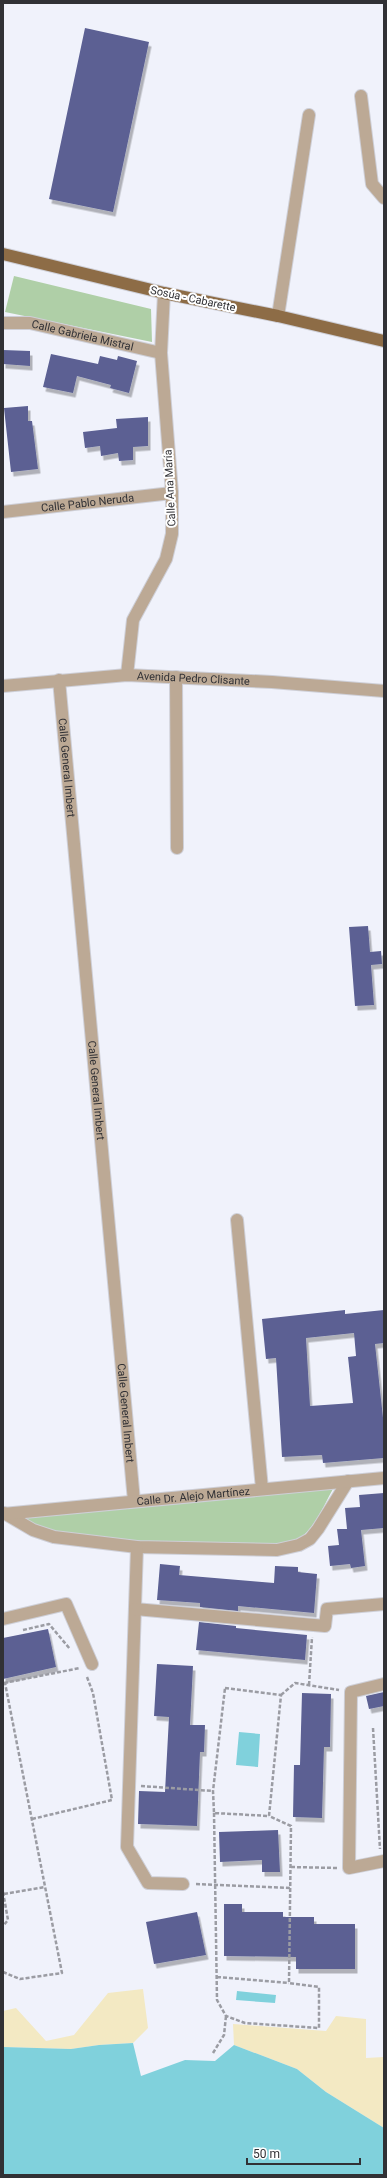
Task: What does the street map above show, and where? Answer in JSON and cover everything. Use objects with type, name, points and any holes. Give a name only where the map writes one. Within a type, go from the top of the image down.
[{"type":"main road","name":"Sosúa - Cabarette","points":[[3,254],[164,293],[278,316],[384,342]]},
{"type":"street","points":[[361,96],[372,184],[384,198]]},
{"type":"street","points":[[278,316],[309,116]]},
{"type":"street","name":"Calle Ana María","points":[[128,675],[133,620],[166,559],[172,534],[172,494],[161,352],[164,293]]},
{"type":"street","name":"Calle Gabriela Mistral","points":[[3,323],[30,323],[161,352]]},
{"type":"street","name":"Calle Pablo Neruda","points":[[3,512],[172,494]]},
{"type":"street","name":"Avenida Pedro Clisante","points":[[3,686],[128,675],[384,691]]},
{"type":"street","points":[[176,677],[176,848]]},
{"type":"street","name":"Calle General Imbert","points":[[59,680],[134,1501]]},
{"type":"street","points":[[237,1220],[262,1490]]},
{"type":"street","name":"Calle Dr. Alejo Martínez","points":[[3,1513],[384,1478]]},
{"type":"street","points":[[3,1513],[33,1530],[54,1537],[137,1547],[277,1550],[299,1545],[310,1539],[318,1529],[348,1481]]},
{"type":"street","points":[[137,1547],[127,1847],[148,1883],[183,1884]]},
{"type":"street","points":[[3,1619],[66,1604],[88,1665]]},
{"type":"street","points":[[135,1608],[325,1626],[327,1609],[384,1604]]},
{"type":"street","points":[[382,1862],[349,1868],[351,1692],[384,1684]]},
{"type":"path","points":[[18,1630],[49,1624],[74,1655]]},
{"type":"path","points":[[309,1685],[312,1625]]},
{"type":"path","points":[[3,1972],[20,1979],[62,1973],[31,1819],[4,1683],[88,1665],[112,1800],[31,1819]]},
{"type":"path","points":[[270,1816],[281,1696],[295,1683],[351,1692]]},
{"type":"path","points":[[213,2053],[224,2035],[226,2016],[217,2000],[214,1814],[212,1791],[225,1688],[281,1696]]},
{"type":"path","points":[[373,1728],[382,1862]]},
{"type":"path","points":[[129,1785],[212,1791]]},
{"type":"path","points":[[214,1814],[270,1816],[291,1826],[289,1983]]},
{"type":"path","points":[[291,1866],[349,1868]]},
{"type":"path","points":[[183,1884],[290,1888]]},
{"type":"path","points":[[3,1926],[8,1920],[3,1893],[45,1887]]},
{"type":"path","points":[[217,1977],[319,1987],[319,2028],[245,2023],[226,2016]]},
{"type":"green space","points":[[14,276],[151,309],[152,342],[5,312]]},
{"type":"green space","points":[[334,1487],[315,1522],[305,1534],[299,1539],[284,1542],[223,1544],[143,1542],[76,1537],[57,1535],[42,1531],[18,1520],[17,1514]]},
{"type":"sand","points":[[143,1989],[148,2028],[133,2043],[99,2045],[71,2049],[3,2047],[3,2011],[16,2008],[46,2041],[74,2035],[108,1993]]},
{"type":"sand","points":[[336,2016],[366,2019],[366,2058],[384,2057],[384,2128],[326,2092],[297,2069],[234,2045],[233,2024],[326,2031]]},
{"type":"water","points":[[239,1732],[260,1734],[258,1767],[236,1765]]},
{"type":"water","points":[[237,1991],[276,1995],[275,2003],[236,2000]]},
{"type":"water","points":[[133,2043],[141,2076],[185,2060],[215,2061],[234,2045],[297,2069],[326,2092],[384,2128],[384,2175],[3,2175],[3,2047],[71,2049],[99,2045]]},
{"type":"building","points":[[85,28],[149,42],[113,212],[49,199]]},
{"type":"building","points":[[3,350],[30,351],[30,366],[3,364]]},
{"type":"building","points":[[51,354],[98,364],[100,356],[117,360],[118,356],[137,361],[129,393],[110,388],[111,385],[77,376],[73,393],[43,387]]},
{"type":"building","points":[[28,406],[28,421],[32,421],[38,469],[11,472],[4,408]]},
{"type":"building","points":[[148,417],[148,446],[133,447],[133,460],[119,461],[118,453],[101,456],[100,446],[85,448],[83,432],[117,428],[116,419]]},
{"type":"building","points":[[368,926],[370,952],[381,951],[382,964],[371,965],[374,1005],[355,1006],[349,927]]},
{"type":"building","points":[[345,1310],[345,1314],[384,1310],[384,1343],[375,1344],[384,1427],[384,1458],[323,1463],[322,1455],[282,1457],[276,1358],[266,1359],[262,1319]],"holes":[[[354,1333],[356,1356],[348,1357],[353,1403],[310,1406],[306,1338]]]},
{"type":"building","points":[[384,1493],[384,1528],[361,1530],[365,1566],[351,1568],[350,1564],[330,1566],[328,1546],[339,1545],[337,1529],[347,1529],[345,1508],[360,1507],[359,1495]]},
{"type":"building","points":[[160,1564],[180,1566],[179,1575],[274,1583],[275,1566],[298,1567],[298,1572],[317,1574],[314,1613],[238,1606],[238,1611],[200,1607],[200,1603],[157,1600]]},
{"type":"building","points":[[199,1622],[236,1626],[236,1628],[307,1635],[305,1660],[196,1650]]},
{"type":"building","points":[[48,1629],[56,1667],[3,1679],[3,1638]]},
{"type":"building","points":[[157,1664],[193,1666],[190,1725],[205,1725],[204,1752],[200,1752],[197,1826],[138,1824],[139,1791],[165,1792],[169,1717],[154,1716]]},
{"type":"building","points":[[384,1692],[384,1706],[369,1709],[366,1696]]},
{"type":"building","points":[[302,1693],[331,1694],[330,1747],[324,1747],[322,1818],[293,1817],[294,1765],[300,1765]]},
{"type":"building","points":[[278,1830],[280,1872],[262,1872],[262,1860],[220,1862],[219,1832]]},
{"type":"building","points":[[224,1904],[242,1904],[242,1912],[283,1912],[283,1917],[314,1917],[314,1924],[355,1924],[355,1969],[296,1969],[296,1957],[224,1956]]},
{"type":"building","points":[[197,1912],[206,1955],[154,1964],[146,1922]]}]
